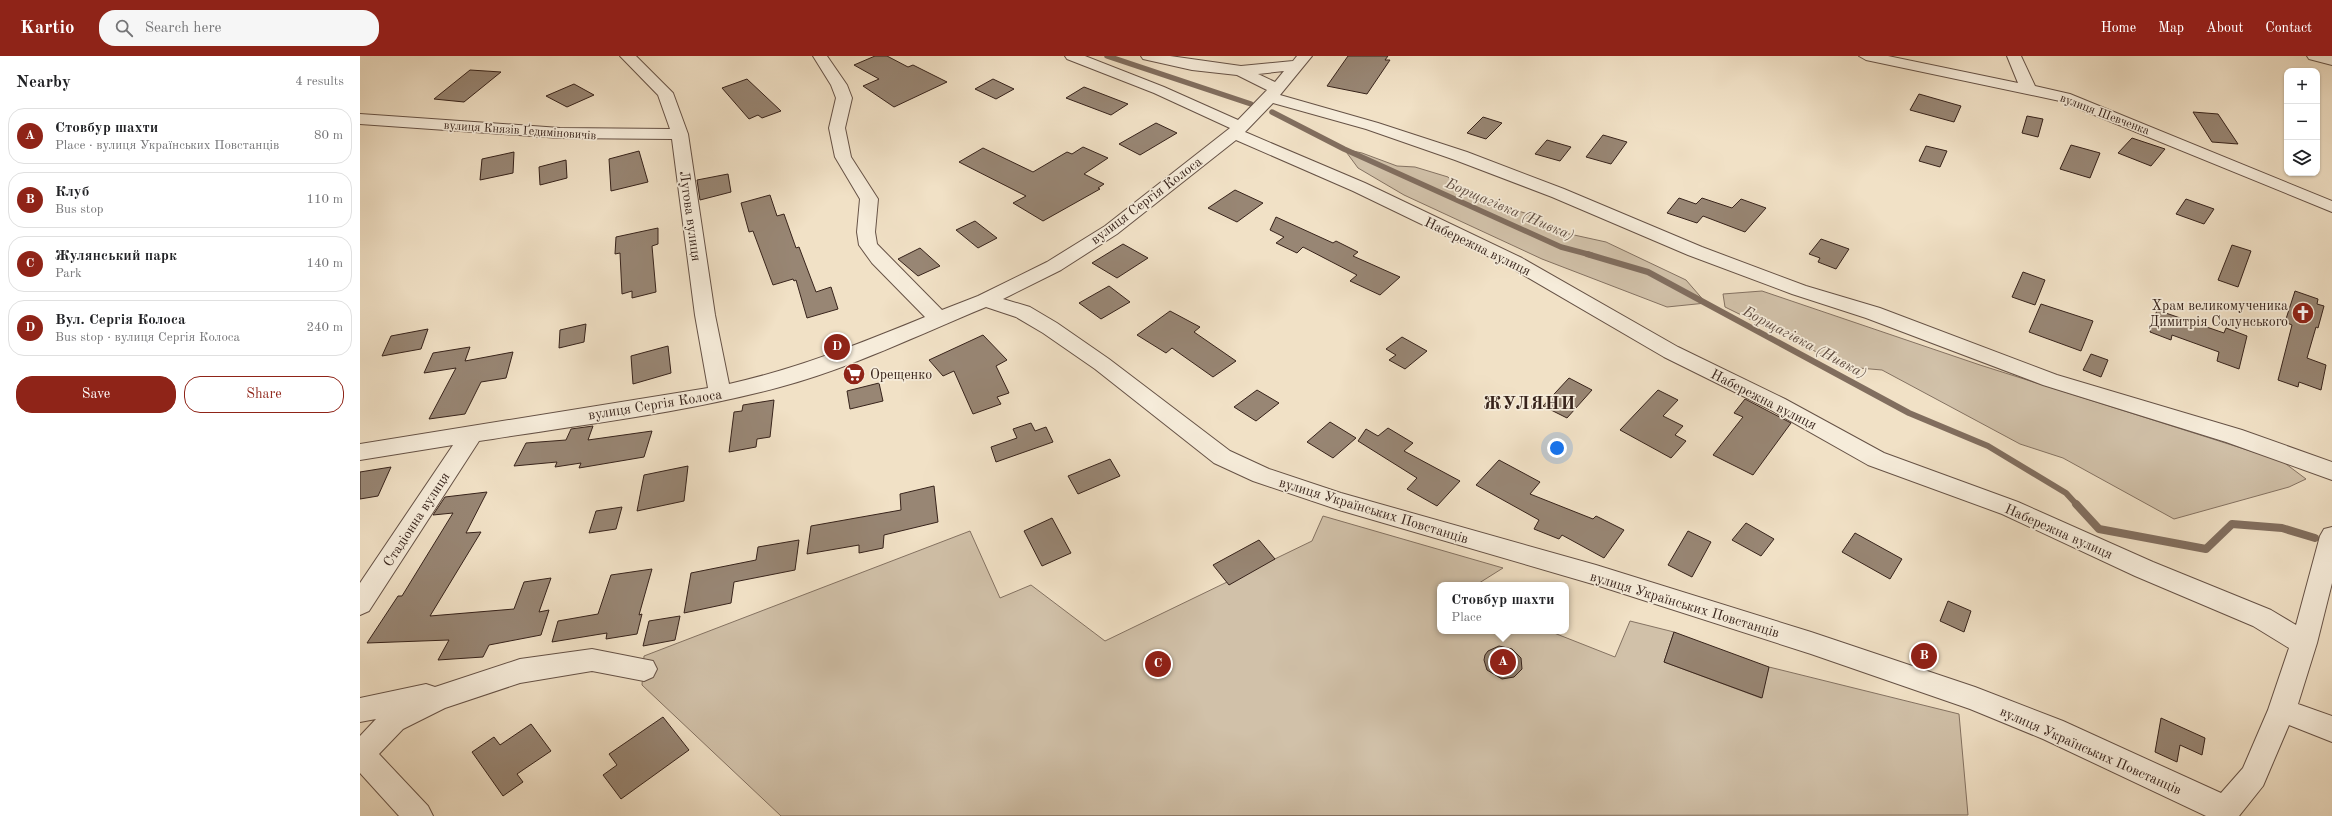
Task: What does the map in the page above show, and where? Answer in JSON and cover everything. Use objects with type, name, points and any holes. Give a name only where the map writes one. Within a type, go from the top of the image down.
[{"type":"street","name":"Лугова вулиця","points":[[627,56],[665,93],[680,134],[704,315],[720,394]]},
{"type":"street","points":[[820,56],[839,85],[844,98],[837,128],[844,157],[869,199],[866,232],[868,245],[878,259],[939,319]]},
{"type":"street","name":"Набережна вулиця","points":[[1072,56],[1159,90],[1268,146],[1359,187],[1515,262],[1672,352],[1777,404],[1876,459],[2010,508],[2144,569],[2262,618],[2304,643]]},
{"type":"street","points":[[1148,56],[1192,65],[1241,70],[1302,60]]},
{"type":"street","name":"вулиця Шевченка","points":[[1866,56],[2028,89],[2085,104],[2332,207]]},
{"type":"street","points":[[2014,56],[2028,89]]},
{"type":"street","points":[[2314,56],[2332,61]]},
{"type":"street","name":"вулиця Сергія Колоса","points":[[360,452],[720,394],[779,380],[828,364],[985,300],[1054,266],[1111,230],[1237,130],[1274,93],[1302,60]]},
{"type":"street","points":[[1241,70],[1274,93],[1461,156],[1558,193],[1695,251],[1799,290],[1873,313],[2050,380],[2234,436],[2332,471]]},
{"type":"street","name":"вулиця Князів Ґедиміновичів","points":[[360,119],[562,134],[620,136],[680,134]]},
{"type":"street","name":"вулиця Українських Повстанців","points":[[985,300],[1023,312],[1050,328],[1102,364],[1222,457],[1261,475],[1339,501],[1670,599],[1811,643],[1975,699],[2053,730],[2224,813]]},
{"type":"street","name":"Стадіонна вулиця","points":[[360,604],[473,433]]},
{"type":"street","points":[[2224,813],[2253,777],[2282,710],[2304,643],[2332,536]]},
{"type":"street","points":[[418,816],[361,754],[393,720],[438,698],[520,671],[592,660],[644,669]]},
{"type":"street","points":[[360,710],[467,688]]},
{"type":"street","points":[[2282,710],[2332,728]]},
{"type":"shaded area","points":[[1344,149],[1362,153],[1397,166],[1415,167],[1448,177],[1457,187],[1480,199],[1528,214],[1565,233],[1606,242],[1686,280],[1706,303],[1667,307],[1542,259],[1404,195],[1358,168]]},
{"type":"shaded area","points":[[1762,291],[1980,365],[2282,461],[2306,479],[2289,487],[2174,519],[2063,458],[2020,444],[1882,370],[1847,367],[1725,307],[1723,294]]},
{"type":"shaded area","points":[[1323,516],[1503,568],[1481,582],[1437,582],[1437,634],[1557,634],[1615,657],[1630,621],[1674,632],[1664,662],[1761,698],[1769,667],[1959,714],[1968,815],[781,816],[642,685],[644,656],[970,531],[1000,598],[1031,585],[1105,641],[1312,541]]},
{"type":"building","points":[[875,56],[887,56],[908,67],[913,65],[947,82],[894,107],[863,86],[879,79],[854,65]]},
{"type":"building","points":[[1348,56],[1388,56],[1385,60],[1390,60],[1367,94],[1327,86]]},
{"type":"building","points":[[470,70],[501,72],[464,102],[434,99]]},
{"type":"building","points":[[747,79],[781,111],[762,118],[758,115],[749,119],[722,88]]},
{"type":"building","points":[[993,79],[1014,89],[996,99],[975,89]]},
{"type":"building","points":[[574,84],[594,95],[567,107],[546,96]]},
{"type":"building","points":[[1084,87],[1128,104],[1111,115],[1066,98]]},
{"type":"building","points":[[1919,94],[1961,106],[1954,122],[1910,110]]},
{"type":"building","points":[[2193,112],[2218,114],[2238,144],[2212,142]]},
{"type":"building","points":[[2027,116],[2043,119],[2038,137],[2022,133]]},
{"type":"building","points":[[1483,117],[1502,123],[1486,139],[1467,133]]},
{"type":"building","points":[[1156,123],[1177,133],[1140,155],[1119,144]]},
{"type":"building","points":[[1603,135],[1627,142],[1611,164],[1586,157]]},
{"type":"building","points":[[2132,138],[2165,149],[2151,166],[2118,153]]},
{"type":"building","points":[[1547,140],[1571,147],[1560,161],[1535,154]]},
{"type":"building","points":[[2071,145],[2100,153],[2090,178],[2060,169]]},
{"type":"building","points":[[1926,146],[1947,151],[1940,167],[1919,161]]},
{"type":"building","points":[[1083,147],[1108,158],[1084,174],[1104,184],[1098,188],[1100,189],[1043,221],[1013,203],[1026,196],[959,162],[983,148],[1033,172],[1067,152],[1072,154]]},
{"type":"building","points":[[639,151],[648,182],[611,191],[609,159]]},
{"type":"building","points":[[514,152],[513,173],[480,180],[482,159]]},
{"type":"building","points":[[566,160],[567,178],[540,185],[539,167]]},
{"type":"building","points":[[728,174],[731,192],[700,200],[697,180]]},
{"type":"building","points":[[1235,190],[1263,203],[1237,222],[1208,208]]},
{"type":"building","points":[[770,195],[777,216],[784,214],[796,248],[799,247],[816,292],[831,287],[838,309],[807,318],[796,280],[794,281],[793,279],[773,285],[753,231],[749,232],[741,203]]},
{"type":"building","points":[[1679,198],[1696,204],[1702,198],[1732,208],[1741,199],[1766,208],[1745,232],[1703,216],[1697,223],[1667,213]]},
{"type":"building","points":[[2186,199],[2214,209],[2204,224],[2176,214]]},
{"type":"building","points":[[1276,217],[1333,243],[1336,241],[1358,252],[1353,256],[1400,277],[1380,295],[1350,281],[1357,275],[1303,247],[1297,253],[1276,243],[1284,237],[1270,230]]},
{"type":"building","points":[[975,221],[997,238],[978,248],[956,230]]},
{"type":"building","points":[[658,228],[658,244],[652,246],[656,292],[632,298],[632,291],[622,294],[620,253],[615,254],[616,237]]},
{"type":"building","points":[[1821,239],[1849,249],[1836,269],[1818,262],[1820,258],[1809,254]]},
{"type":"building","points":[[1123,244],[1148,258],[1117,278],[1092,263]]},
{"type":"building","points":[[2232,245],[2251,251],[2238,287],[2218,280]]},
{"type":"building","points":[[920,248],[940,266],[918,276],[898,259]]},
{"type":"building","points":[[2023,272],[2045,280],[2035,305],[2012,297]]},
{"type":"building","points":[[1109,286],[1130,302],[1101,319],[1079,303]]},
{"type":"building","points":[[2295,291],[2318,299],[2317,304],[2324,306],[2307,358],[2326,365],[2321,390],[2299,382],[2298,387],[2278,380],[2292,325],[2285,322]]},
{"type":"building","points":[[2041,304],[2093,321],[2081,351],[2029,332]]},
{"type":"building","points":[[2157,310],[2224,333],[2226,328],[2247,336],[2239,369],[2217,361],[2219,352],[2172,335],[2171,340],[2150,332]]},
{"type":"building","points":[[1170,311],[1200,327],[1194,332],[1236,361],[1213,377],[1172,348],[1166,353],[1137,335]]},
{"type":"building","points":[[586,324],[584,342],[559,348],[560,330]]},
{"type":"building","points":[[428,329],[421,349],[382,356],[391,336]]},
{"type":"building","points":[[983,335],[1007,360],[996,366],[1009,393],[997,397],[1001,404],[973,414],[954,371],[943,376],[929,360]]},
{"type":"building","points":[[1402,337],[1427,351],[1405,369],[1389,360],[1396,355],[1386,349]]},
{"type":"building","points":[[668,346],[671,373],[633,384],[631,356]]},
{"type":"building","points":[[470,347],[465,361],[513,352],[506,378],[481,382],[465,414],[429,419],[456,368],[424,373],[433,353]]},
{"type":"building","points":[[2091,354],[2108,360],[2101,377],[2083,370]]},
{"type":"building","points":[[1569,378],[1592,390],[1567,418],[1543,406]]},
{"type":"building","points":[[879,383],[883,401],[850,409],[847,391]]},
{"type":"building","points":[[1257,390],[1279,403],[1256,421],[1234,407]]},
{"type":"building","points":[[1658,390],[1678,400],[1663,416],[1683,426],[1675,435],[1686,441],[1671,458],[1620,430]]},
{"type":"building","points":[[1745,399],[1791,423],[1753,475],[1713,455],[1743,417],[1734,413]]},
{"type":"building","points":[[774,400],[770,437],[757,439],[756,447],[729,452],[734,412],[742,411],[743,405]]},
{"type":"building","points":[[1330,422],[1356,438],[1333,458],[1307,442]]},
{"type":"building","points":[[1031,423],[1035,431],[1046,427],[1053,442],[996,462],[991,447],[1017,438],[1013,429]]},
{"type":"building","points":[[593,426],[588,440],[652,431],[644,457],[579,468],[581,463],[555,467],[557,462],[514,466],[526,443],[566,440],[571,429]]},
{"type":"building","points":[[1388,428],[1413,443],[1404,451],[1460,481],[1437,506],[1407,489],[1417,478],[1358,441],[1366,429],[1378,436]]},
{"type":"building","points":[[1110,459],[1120,476],[1078,494],[1068,476]]},
{"type":"building","points":[[1499,460],[1540,482],[1530,494],[1593,519],[1596,516],[1624,530],[1604,558],[1562,535],[1559,539],[1534,529],[1539,520],[1476,485]]},
{"type":"building","points":[[688,466],[684,501],[637,511],[644,475]]},
{"type":"building","points":[[391,467],[378,496],[360,499],[360,472]]},
{"type":"building","points":[[934,486],[938,522],[884,535],[883,548],[859,553],[859,545],[807,554],[811,526],[901,510],[900,494]]},
{"type":"building","points":[[487,492],[466,533],[481,532],[430,616],[514,609],[524,582],[551,578],[539,612],[549,610],[541,635],[489,645],[483,657],[438,660],[449,640],[367,643],[398,596],[402,596],[453,513],[433,515],[445,497]]},
{"type":"building","points":[[622,507],[616,529],[589,533],[596,511]]},
{"type":"building","points":[[1052,518],[1071,553],[1042,566],[1024,531]]},
{"type":"building","points":[[1746,523],[1774,539],[1761,556],[1732,540]]},
{"type":"building","points":[[1688,531],[1711,542],[1692,577],[1668,565]]},
{"type":"building","points":[[1855,533],[1902,559],[1890,579],[1842,552]]},
{"type":"building","points":[[799,540],[795,570],[734,582],[731,603],[684,613],[691,573],[756,560],[758,547]]},
{"type":"building","points":[[1259,540],[1275,559],[1229,585],[1213,565]]},
{"type":"building","points":[[652,569],[639,615],[642,614],[637,634],[606,639],[607,633],[552,642],[558,621],[598,614],[611,575]]},
{"type":"building","points":[[1948,601],[1971,611],[1964,632],[1940,621]]},
{"type":"building","points":[[680,616],[675,640],[643,646],[649,621]]},
{"type":"building","points":[[1674,632],[1769,667],[1762,698],[1664,662]]},
{"type":"building","points":[[1499,646],[1512,649],[1521,658],[1522,669],[1514,677],[1502,679],[1487,670],[1484,660],[1485,655],[1488,651]]},
{"type":"building","points":[[663,717],[689,750],[621,799],[603,775],[617,765],[609,754]]},
{"type":"building","points":[[2161,718],[2205,738],[2202,755],[2180,745],[2177,762],[2155,752]]},
{"type":"building","points":[[531,724],[551,751],[517,774],[523,782],[503,796],[472,752],[494,737],[500,745]]},
{"type":"waterway","name":"Борщагівка (Нивка)","points":[[1107,56],[1251,104]]},
{"type":"waterway","name":"Борщагівка (Нивка)","points":[[1272,112],[1344,149],[1561,247],[1591,255]]},
{"type":"waterway","name":"Борщагівка (Нивка)","points":[[1587,254],[1648,272],[1909,413],[1988,446],[2066,493],[2077,505]]},
{"type":"waterway","name":"Борщагівка (Нивка)","points":[[2076,504],[2099,529],[2206,549],[2232,524],[2282,528],[2315,538]]},
{"type":"place","name":"Храм великомученика Димитрія Солунського","points":[[2303,313]]},
{"type":"place","name":"Вул. Сергія Колоса","points":[[837,347]]},
{"type":"place","name":"Орещенко","points":[[854,374]]},
{"type":"place","name":"Клуб","points":[[1924,656]]},
{"type":"place","name":"Cтовбур шахти","points":[[1503,662]]},
{"type":"place","name":"Жулянський парк","points":[[1158,664]]},
{"type":"district","name":"ЖУЛЯНИ","points":[[1530,403]]}]
